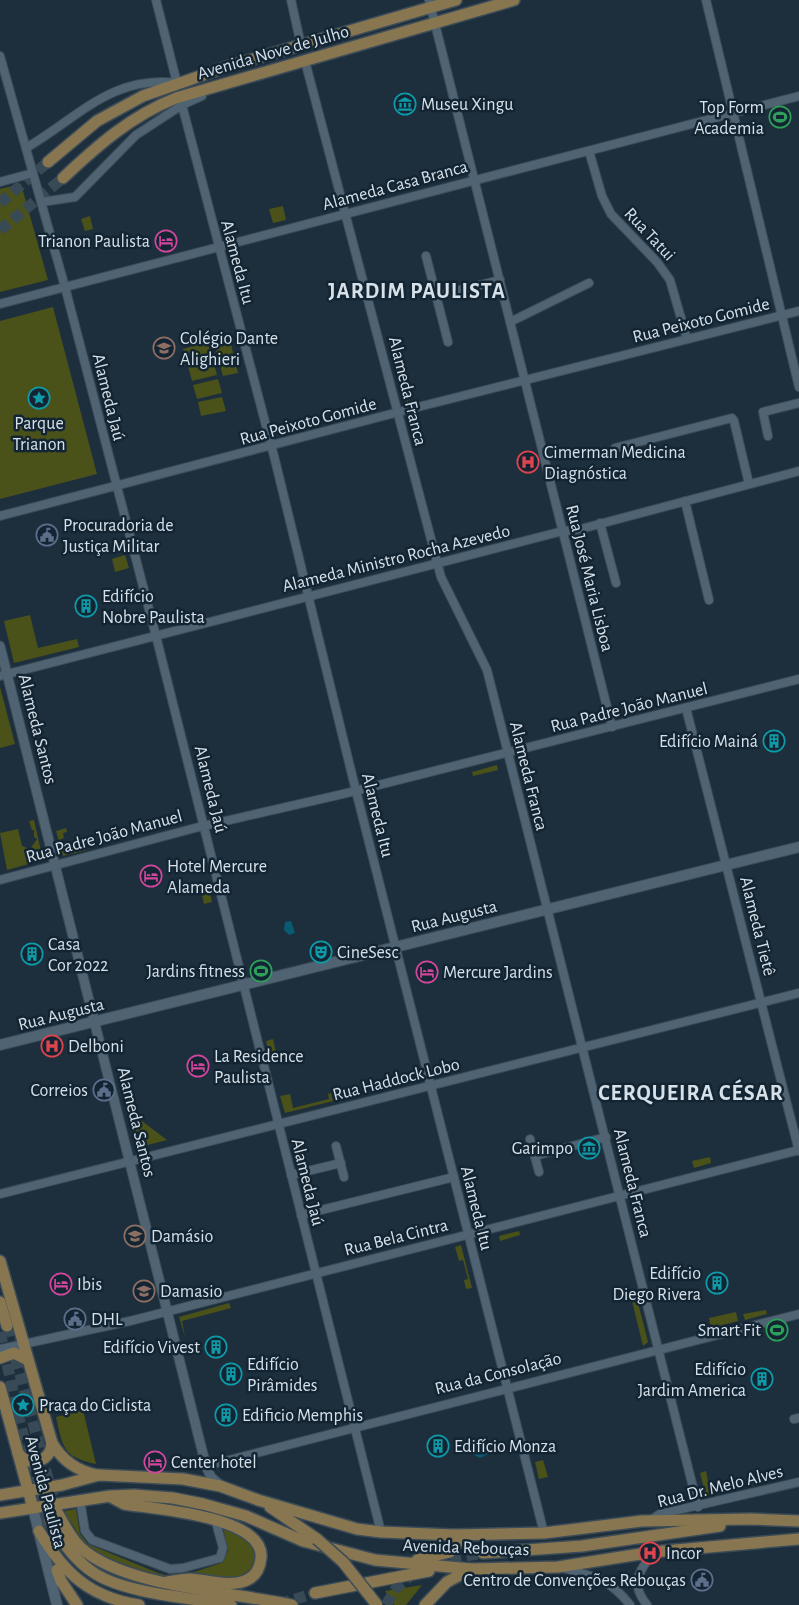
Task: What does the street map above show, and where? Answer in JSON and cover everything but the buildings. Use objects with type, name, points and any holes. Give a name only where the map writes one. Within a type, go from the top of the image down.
[{"type":"main road","name":"Avenida Nove de Julho","points":[[48,162],[97,121],[143,96],[178,83],[430,4],[456,0]]},
{"type":"main road","name":"Avenida Nove de Julho","points":[[63,178],[116,130],[153,107],[193,93],[514,0]]},
{"type":"main road","name":"Rua Augusta","points":[[0,1045],[799,847]]},
{"type":"main road","name":"Avenida Paulista","points":[[0,1260],[7,1326],[23,1344],[52,1443]]},
{"type":"main road","points":[[0,1302],[7,1326]]},
{"type":"main road","points":[[0,1358],[7,1353],[14,1353],[28,1360]]},
{"type":"main road","name":"Avenida Paulista","points":[[0,1388],[57,1605]]},
{"type":"main road","points":[[17,1452],[25,1460],[39,1461],[48,1455],[52,1443]]},
{"type":"main road","points":[[52,1443],[63,1458],[74,1466],[99,1475],[183,1479],[220,1486]]},
{"type":"main road","points":[[0,1495],[62,1485],[99,1475]]},
{"type":"main road","name":"Avenida Rebouças","points":[[220,1486],[258,1500],[357,1529],[381,1532],[454,1535],[544,1533],[650,1521],[751,1519],[799,1521]]},
{"type":"main road","name":"Avenida Rebouças","points":[[110,1496],[134,1495],[203,1504],[246,1516],[304,1541],[375,1560],[455,1568],[558,1567],[653,1552],[799,1540]]},
{"type":"main road","points":[[0,1513],[110,1496],[124,1504],[215,1520],[246,1532],[258,1545],[261,1561],[254,1575],[242,1582],[232,1583],[187,1579],[167,1582]]},
{"type":"main road","points":[[258,1500],[317,1539],[343,1562],[376,1605]]},
{"type":"main road","points":[[58,1512],[71,1537],[94,1558],[118,1570],[167,1582],[292,1605]]},
{"type":"main road","name":"Avenida Rebouças","points":[[483,1553],[582,1546],[640,1539],[751,1519]]},
{"type":"main road","points":[[50,1522],[72,1554],[94,1574],[128,1587],[231,1605]]},
{"type":"main road","points":[[39,1531],[61,1563],[90,1589],[105,1597],[139,1605]]},
{"type":"main road","points":[[394,1562],[399,1559],[415,1560],[436,1557],[450,1552],[457,1544],[454,1535]]},
{"type":"main road","points":[[315,1593],[405,1574],[425,1571],[444,1572],[455,1568]]},
{"type":"main road","points":[[424,1605],[447,1582],[471,1569]]},
{"type":"main road","points":[[58,1570],[61,1581],[77,1605]]},
{"type":"street","points":[[26,148],[119,89],[145,82],[178,83],[156,0]]},
{"type":"street","points":[[291,0],[301,45]]},
{"type":"street","points":[[706,0],[799,387]]},
{"type":"street","name":"Rua José Maria Lisboa","points":[[430,4],[612,726]]},
{"type":"street","name":"Alameda Jaú","points":[[0,56],[65,287],[156,636],[381,1532]]},
{"type":"street","name":"Alameda Franca","points":[[305,61],[440,577],[487,670],[698,1506]]},
{"type":"street","points":[[42,202],[75,197],[124,145],[182,105],[227,87],[230,83]]},
{"type":"street","name":"Alameda Casa Branca","points":[[0,304],[799,96]]},
{"type":"street","name":"Alameda Itu","points":[[182,105],[272,446],[307,597],[544,1533]]},
{"type":"street","name":"Rua Tatui","points":[[589,151],[602,196],[611,214],[658,262],[670,280],[687,339]]},
{"type":"street","points":[[0,182],[33,173]]},
{"type":"street","points":[[426,256],[448,342]]},
{"type":"street","points":[[436,296],[500,280]]},
{"type":"street","points":[[510,322],[589,283]]},
{"type":"street","name":"Rua Peixoto Gomide","points":[[0,516],[398,412],[799,311]]},
{"type":"street","points":[[768,436],[763,412],[799,403]]},
{"type":"street","points":[[615,448],[732,418],[749,484]]},
{"type":"street","name":"Alameda Ministro Rocha Azevedo","points":[[4,675],[563,531],[577,530],[799,471]]},
{"type":"street","points":[[685,501],[708,600]]},
{"type":"street","points":[[600,523],[616,583]]},
{"type":"street","name":"Alameda Santos","points":[[0,646],[4,675],[56,865],[206,1466],[211,1477],[220,1486]]},
{"type":"street","name":"Rua Padre João Manuel","points":[[0,880],[204,825],[356,791],[799,679]]},
{"type":"street","name":"Alameda Tietê","points":[[686,708],[799,1150]]},
{"type":"street","name":"Rua Haddock Lobo","points":[[0,1194],[799,993]]},
{"type":"street","points":[[535,1156],[606,1138]]},
{"type":"street","points":[[530,1139],[539,1172]]},
{"type":"street","points":[[336,1146],[344,1177]]},
{"type":"street","name":"Rua Bela Cintra","points":[[0,1349],[168,1311],[799,1150]]},
{"type":"street","points":[[291,1176],[340,1163]]},
{"type":"street","points":[[301,1215],[454,1177]]},
{"type":"street","name":"Rua da Consolação","points":[[206,1466],[355,1426],[799,1314]]},
{"type":"street","name":"Rua Dr. Melo Alves","points":[[650,1521],[660,1514],[799,1482]]},
{"type":"street","points":[[80,1500],[85,1531],[92,1540],[166,1569],[183,1568],[220,1558],[223,1548],[215,1520]]},
{"type":"street","points":[[646,1605],[637,1591],[636,1584],[653,1552]]},
{"type":"street","points":[[558,1567],[606,1582],[620,1592],[630,1605]]},
{"type":"green space","points":[[21,184],[48,280],[0,292],[0,189]]},
{"type":"green space","points":[[283,206],[286,220],[273,223],[269,209]]},
{"type":"green space","points":[[90,216],[93,229],[85,231],[81,219]]},
{"type":"green space","name":"Parque Trianon","points":[[53,307],[97,474],[0,499],[0,321]]},
{"type":"green space","points":[[229,336],[238,373],[223,376],[213,340]]},
{"type":"green space","points":[[207,342],[212,357],[187,364],[183,349]]},
{"type":"green space","points":[[213,360],[217,375],[192,381],[188,366]]},
{"type":"green space","points":[[400,370],[408,402],[405,403],[396,371]]},
{"type":"green space","points":[[218,379],[222,393],[197,399],[193,385]]},
{"type":"green space","points":[[222,397],[226,411],[201,416],[198,402]]},
{"type":"green space","points":[[125,555],[129,568],[115,572],[112,559]]},
{"type":"green space","points":[[30,615],[38,648],[77,639],[79,647],[14,663],[4,621]]},
{"type":"green space","points":[[0,687],[15,744],[0,748]]},
{"type":"green space","points":[[32,706],[37,725],[30,726],[25,707]]},
{"type":"green space","points":[[497,765],[498,770],[473,776],[472,772]]},
{"type":"green space","points":[[34,820],[43,860],[7,870],[0,833],[18,829],[22,846],[30,849],[37,839],[34,837],[34,830],[32,830],[29,821]]},
{"type":"green space","points":[[66,828],[67,832],[63,833],[64,838],[61,839],[63,845],[66,844],[67,849],[85,844],[87,850],[63,856],[56,831]]},
{"type":"green space","points":[[208,885],[212,902],[204,904],[200,887]]},
{"type":"green space","points":[[273,1039],[278,1061],[271,1062],[266,1041]]},
{"type":"green space","points":[[331,1093],[333,1101],[285,1113],[280,1096],[290,1094],[293,1108],[329,1099],[328,1094]]},
{"type":"green space","points":[[126,1109],[167,1140],[136,1148]]},
{"type":"green space","points":[[710,1157],[711,1163],[694,1168],[692,1161]]},
{"type":"green space","points":[[519,1231],[520,1235],[500,1241],[499,1236]]},
{"type":"green space","points":[[461,1245],[472,1288],[466,1289],[464,1280],[468,1279],[463,1260],[459,1261],[455,1247]]},
{"type":"green space","points":[[637,1299],[648,1342],[643,1346],[632,1301]]},
{"type":"green space","points":[[229,1303],[231,1308],[182,1321],[185,1337],[179,1317]]},
{"type":"green space","points":[[766,1310],[767,1314],[745,1320],[743,1314]]},
{"type":"green space","points":[[736,1312],[738,1321],[711,1328],[709,1318]]},
{"type":"green space","points":[[83,1410],[96,1464],[77,1458],[66,1450],[58,1428],[56,1417]]},
{"type":"green space","points":[[543,1460],[548,1477],[539,1479],[535,1462]]},
{"type":"green space","points":[[769,1470],[771,1479],[751,1484],[748,1475]]},
{"type":"green space","points":[[706,1471],[709,1486],[731,1481],[733,1488],[706,1496],[700,1473]]},
{"type":"green space","points":[[76,1509],[80,1534],[88,1544],[158,1573],[169,1576],[188,1574],[221,1563],[228,1551],[223,1528],[248,1541],[254,1550],[254,1566],[242,1579],[160,1576],[121,1566],[103,1558],[87,1546],[69,1521],[66,1520],[49,1530],[49,1534],[44,1515]]},
{"type":"green space","points":[[422,1585],[406,1605],[394,1605],[385,1591]]},
{"type":"water","points":[[291,921],[295,933],[289,935],[284,930],[285,922]]},
{"type":"water","points":[[459,1442],[480,1453],[487,1446],[490,1446],[492,1452],[480,1458],[456,1445]]},
{"type":"tunnel","points":[[0,203],[48,162]]},
{"type":"tunnel","points":[[0,230],[63,178]]},
{"type":"tunnel","points":[[7,1326],[57,1512]]},
{"type":"tunnel","points":[[0,1332],[21,1427],[46,1515],[50,1521]]},
{"type":"tunnel","points":[[46,1517],[54,1553]]},
{"type":"tunnel","points":[[434,1562],[483,1553]]},
{"type":"tunnel","points":[[386,1605],[397,1587],[415,1572]]},
{"type":"tunnel","points":[[279,1604],[315,1593]]},
{"type":"place","name":"Museu Xingu","points":[[405,104]]},
{"type":"place","name":"Top Form Academia","points":[[780,117]]},
{"type":"place","name":"Trianon Paulista","points":[[166,241]]},
{"type":"place","name":"Colégio Dante Alighieri","points":[[164,348]]},
{"type":"place","name":"Parque Trianon","points":[[39,398]]},
{"type":"place","name":"Cimerman Medicina Diagnóstica","points":[[528,462]]},
{"type":"place","name":"Procuradoria de Justiça Militar","points":[[47,535]]},
{"type":"place","name":"Edifício Nobre Paulista","points":[[86,606]]},
{"type":"place","name":"Edifício Mainá","points":[[774,741]]},
{"type":"place","name":"Hotel Mercure Alameda","points":[[151,876]]},
{"type":"place","name":"CineSesc","points":[[321,952]]},
{"type":"place","name":"Casa Cor 2022","points":[[32,954]]},
{"type":"place","name":"Jardins fitness","points":[[261,971]]},
{"type":"place","name":"Mercure Jardins","points":[[427,972]]},
{"type":"place","name":"Delboni","points":[[52,1046]]},
{"type":"place","name":"La Residence Paulista","points":[[198,1066]]},
{"type":"place","name":"Correios","points":[[104,1090]]},
{"type":"place","name":"Garimpo","points":[[589,1148]]},
{"type":"place","name":"Damásio","points":[[135,1236]]},
{"type":"place","name":"Edifício Diego Rivera","points":[[717,1283]]},
{"type":"place","name":"Ibis","points":[[61,1284]]},
{"type":"place","name":"Damasio","points":[[144,1291]]},
{"type":"place","name":"DHL","points":[[75,1319]]},
{"type":"place","name":"Smart Fit","points":[[777,1330]]},
{"type":"place","name":"Edifício Vivest","points":[[216,1347]]},
{"type":"place","name":"Edifício Pirâmides","points":[[231,1374]]},
{"type":"place","name":"Edifício Jardim America","points":[[762,1379]]},
{"type":"place","name":"Praça do Ciclista","points":[[23,1405]]},
{"type":"place","name":"Edificio Memphis","points":[[226,1415]]},
{"type":"place","name":"Edifício Monza","points":[[438,1446]]},
{"type":"place","name":"Center hotel","points":[[155,1462]]},
{"type":"place","name":"Incor","points":[[650,1553]]},
{"type":"place","name":"Centro de Convenções Rebouças","points":[[702,1580]]},
{"type":"district","name":"JARDIM PAULISTA","points":[[417,290]]},
{"type":"district","name":"CERQUEIRA CÉSAR","points":[[691,1092]]}]
